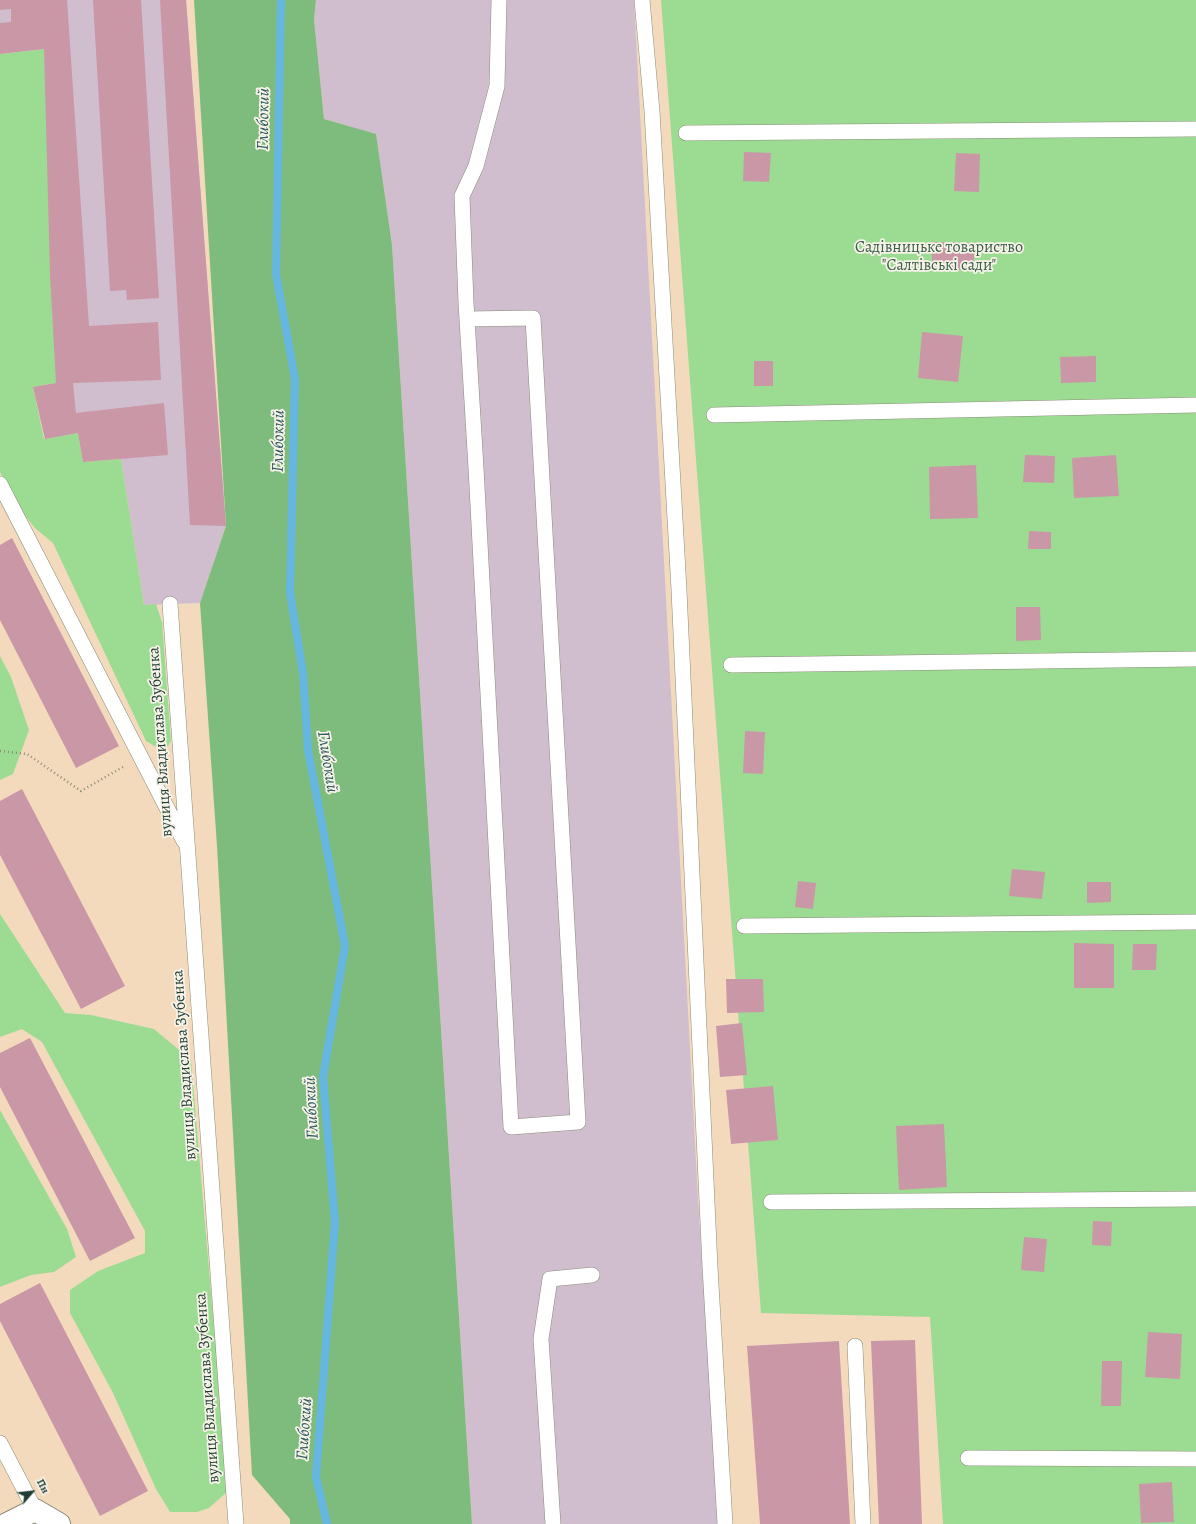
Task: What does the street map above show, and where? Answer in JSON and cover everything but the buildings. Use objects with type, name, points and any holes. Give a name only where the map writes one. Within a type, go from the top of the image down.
[{"type":"street","points":[[7,1524],[35,1510],[59,1524]]},
{"type":"lane","points":[[467,319],[533,318],[578,1122],[511,1127],[467,319],[462,196],[476,166],[497,86],[499,0]]},
{"type":"lane","points":[[642,0],[652,119],[680,590],[710,1260],[725,1524]]},
{"type":"lane","points":[[686,133],[1196,129]]},
{"type":"lane","points":[[714,415],[1196,405]]},
{"type":"lane","points":[[0,484],[187,846]]},
{"type":"lane","name":"вулиця Владислава Зубенка","points":[[170,604],[236,1524]]},
{"type":"lane","points":[[731,665],[1196,658]]},
{"type":"lane","points":[[744,926],[1196,922]]},
{"type":"lane","points":[[771,1202],[1196,1199]]},
{"type":"lane","points":[[553,1524],[541,1339],[550,1279],[592,1275]]},
{"type":"lane","points":[[855,1346],[862,1524]]},
{"type":"lane","points":[[0,1443],[35,1510]]},
{"type":"lane","points":[[968,1458],[1196,1459]]},
{"type":"path","points":[[0,752],[27,754],[82,791],[141,757]]},
{"type":"shaded area","points":[[0,0],[186,0],[226,526],[200,603],[144,605],[121,459],[83,462],[78,433],[45,439],[33,387],[55,383],[43,49],[0,54]]},
{"type":"shaded area","points":[[316,0],[634,0],[698,1199],[719,1524],[472,1524],[392,245],[376,135],[324,119],[314,19]]},
{"type":"green space","points":[[194,0],[316,0],[314,19],[324,119],[376,134],[392,245],[472,1524],[290,1524],[290,1519],[252,1475],[217,846],[200,603],[226,526]]},
{"type":"green space","name":"Садівницьке товариство \"Салтівські сади\"","points":[[661,0],[1196,0],[1196,1524],[943,1524],[930,1317],[761,1313]]},
{"type":"green space","points":[[44,49],[56,383],[33,387],[44,439],[78,433],[83,462],[121,459],[144,605],[156,604],[162,622],[171,741],[168,746],[158,748],[146,741],[53,543],[35,528],[16,505],[0,472],[0,54]]},
{"type":"green space","points":[[0,656],[11,677],[29,730],[13,774],[0,780]]},
{"type":"green space","points":[[0,914],[65,1013],[91,1015],[154,1029],[191,1060],[228,1491],[209,1508],[197,1512],[170,1512],[156,1489],[113,1393],[70,1313],[70,1290],[98,1271],[145,1253],[145,1231],[42,1042],[22,1029],[0,1037]]},
{"type":"green space","points":[[0,1110],[67,1229],[76,1257],[54,1272],[31,1275],[0,1287]]},
{"type":"waterway","name":"Глибокий","points":[[281,0],[276,274],[295,379],[290,593],[303,673],[308,750],[345,946],[323,1077],[335,1222],[316,1477],[327,1524]]}]
